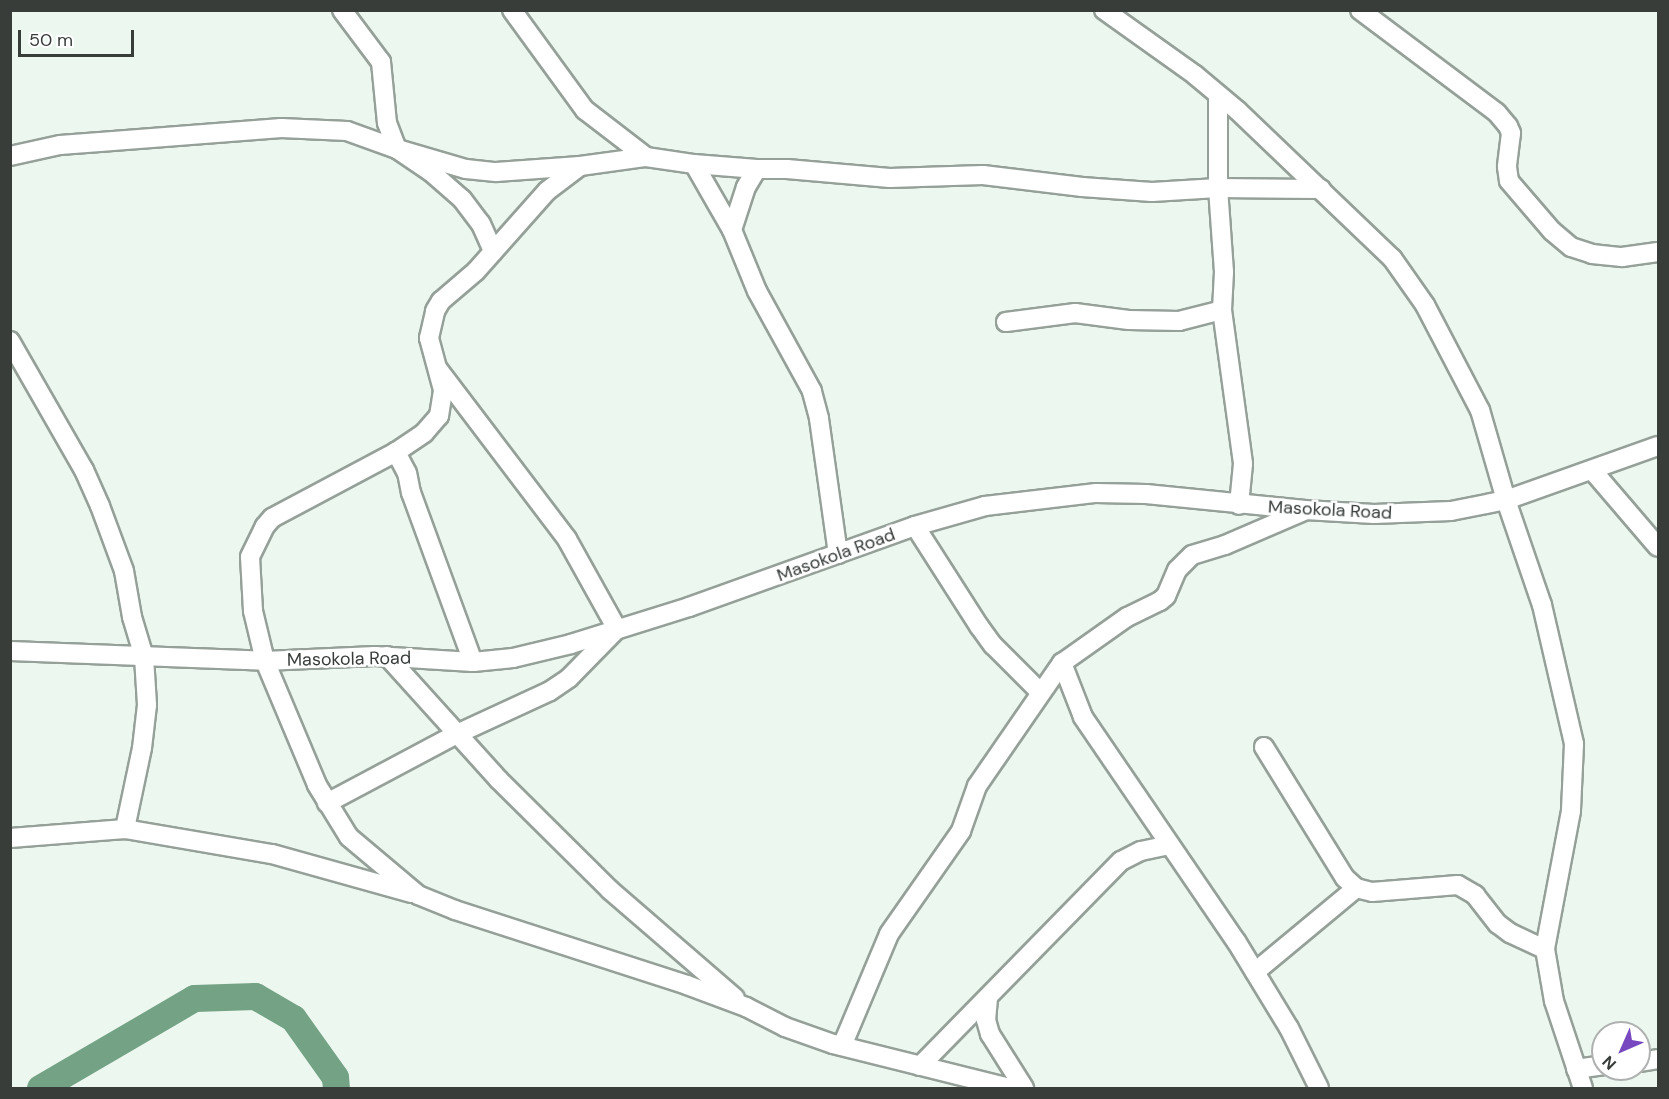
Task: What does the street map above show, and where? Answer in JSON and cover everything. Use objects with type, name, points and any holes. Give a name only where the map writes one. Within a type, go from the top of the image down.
[{"type":"street","points":[[342,10],[381,62],[387,123],[397,149],[431,172],[462,199],[482,224],[493,251]]},
{"type":"street","points":[[512,10],[585,110],[646,157]]},
{"type":"street","points":[[1104,10],[1218,95],[1321,189],[1392,258],[1425,305],[1480,410],[1506,500],[1542,605],[1574,744],[1571,811],[1545,950],[1554,1001],[1583,1089]]},
{"type":"street","points":[[1360,10],[1497,113],[1511,133],[1507,167],[1509,181],[1546,224],[1571,247],[1592,254],[1622,257],[1659,252]]},
{"type":"street","points":[[1218,95],[1218,188],[1224,272],[1222,310],[1243,464],[1239,505]]},
{"type":"street","points":[[10,156],[60,145],[281,128],[347,131],[397,149],[466,169],[496,172],[580,166],[646,157],[694,164],[890,178],[983,175],[1082,188],[1152,192],[1218,188],[1321,189]]},
{"type":"street","points":[[694,164],[708,192],[732,230],[757,291],[812,391],[819,418],[838,554]]},
{"type":"street","points":[[418,895],[349,837],[316,785],[266,661],[250,584],[250,557],[265,526],[272,518],[396,452],[424,433],[439,416],[443,390],[429,338],[435,311],[441,301],[476,271],[548,191],[580,166]]},
{"type":"street","points":[[732,230],[742,198],[757,169]]},
{"type":"street","points":[[1006,322],[1075,314],[1129,320],[1179,321],[1222,310]]},
{"type":"street","points":[[10,341],[84,470],[124,571],[132,617],[144,657],[147,705],[142,748],[125,828]]},
{"type":"street","points":[[327,802],[457,734],[550,691],[569,678],[617,629],[567,539],[438,369]]},
{"type":"street","name":"Masokola Road","points":[[10,651],[266,661],[327,656],[387,656],[473,662],[525,655],[572,644],[915,526],[985,506],[1096,493],[1146,494],[1305,510],[1412,514],[1450,511],[1506,500],[1659,446]]},
{"type":"street","points":[[396,452],[407,473],[411,494],[473,662]]},
{"type":"street","points":[[1592,470],[1659,547]]},
{"type":"street","points":[[842,1046],[889,934],[961,831],[977,786],[1062,663],[1127,617],[1167,596],[1177,570],[1192,555],[1225,545],[1305,510]]},
{"type":"street","points":[[915,526],[993,645],[1040,692]]},
{"type":"street","points":[[387,656],[499,780],[610,890],[746,1007]]},
{"type":"street","points":[[1062,663],[1083,717],[1255,972],[1290,1028],[1319,1089]]},
{"type":"street","points":[[1264,747],[1346,878],[1356,888],[1372,892],[1458,885],[1474,895],[1498,924],[1510,933],[1545,950]]},
{"type":"street","points":[[10,838],[125,828],[272,854],[418,895],[455,910],[576,948],[746,1007],[785,1027],[842,1046],[1010,1089]]},
{"type":"street","points":[[920,1066],[1121,861],[1141,851],[1169,845]]},
{"type":"street","points":[[1255,972],[1356,888]]},
{"type":"street","points":[[988,998],[986,1020],[990,1034],[1024,1089]]},
{"type":"street","points":[[1576,1069],[1591,1067]]},
{"type":"waterway","points":[[40,1088],[194,998],[255,996],[293,1018],[335,1077],[336,1088]]}]
